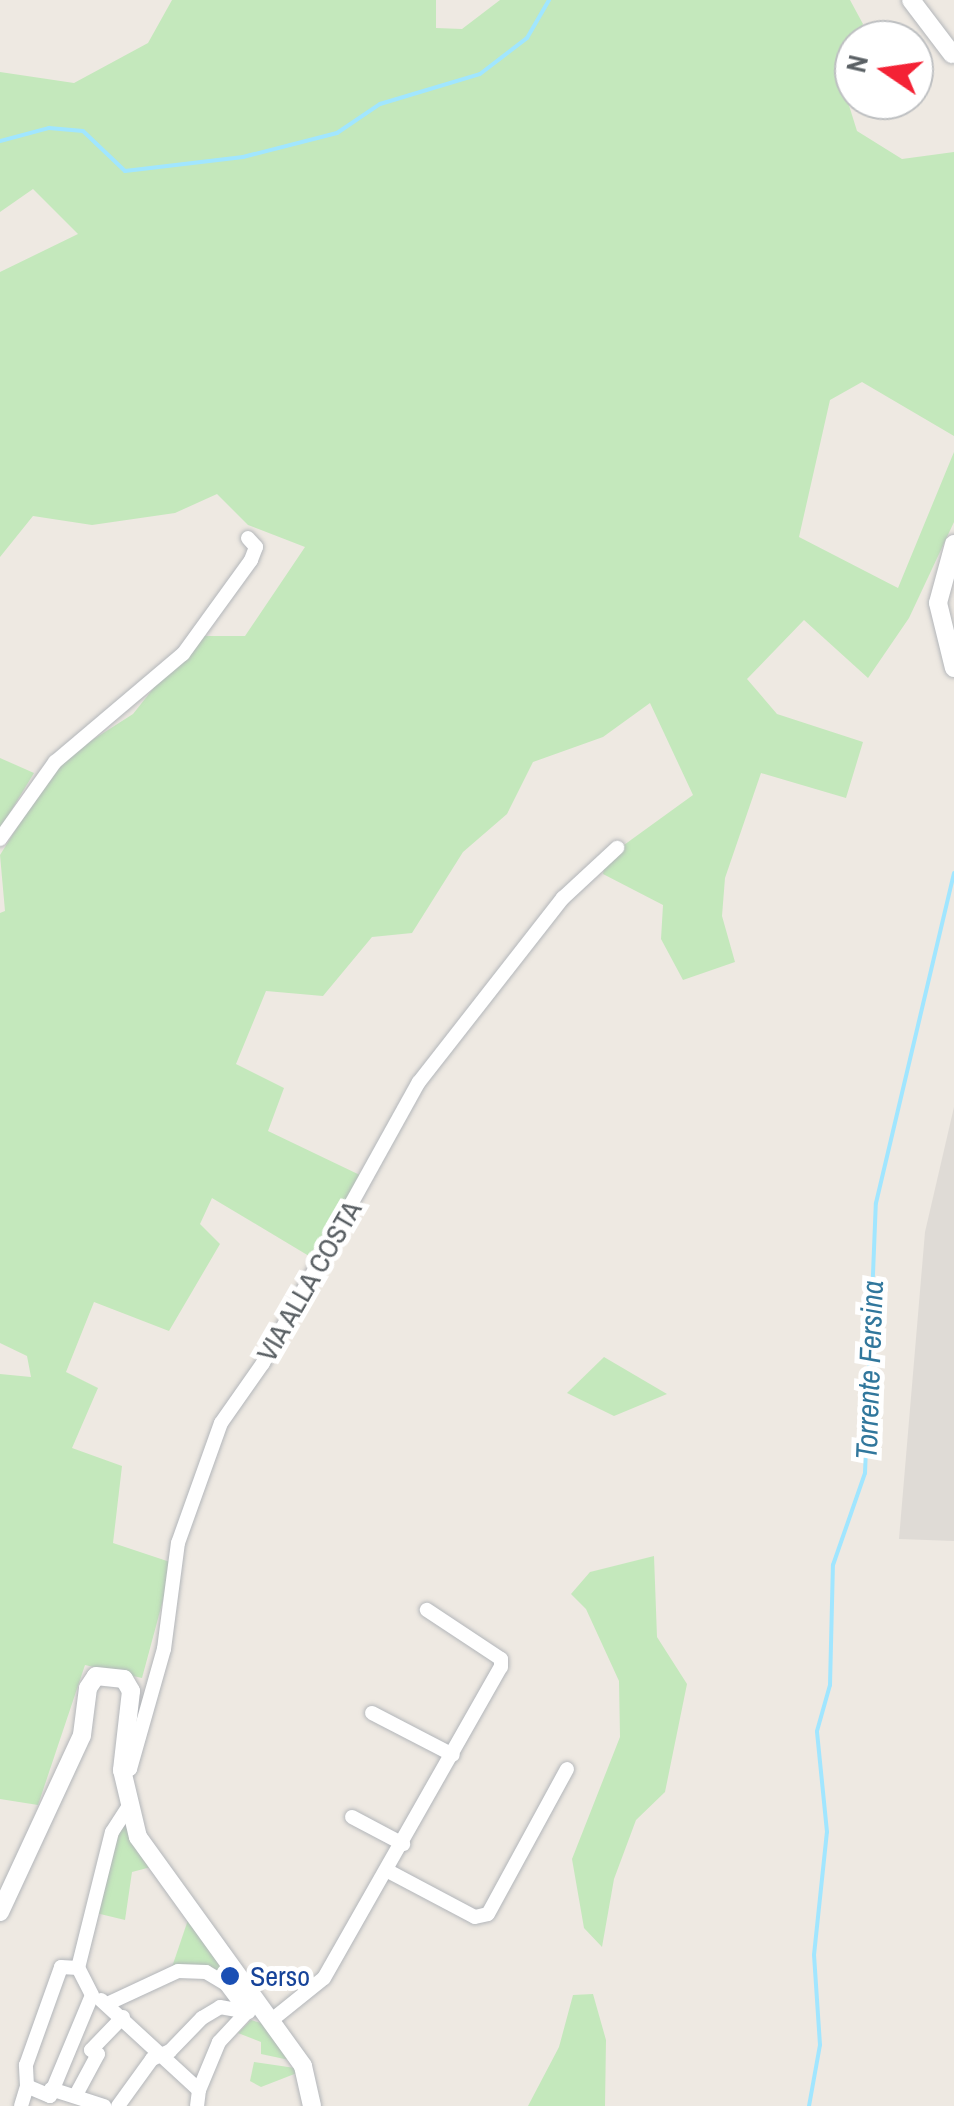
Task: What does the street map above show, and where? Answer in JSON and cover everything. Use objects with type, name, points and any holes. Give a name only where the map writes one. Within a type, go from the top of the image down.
[{"type":"street","points":[[911,0],[952,54]]},
{"type":"street","points":[[0,839],[55,762],[183,654],[250,560],[256,547],[248,538]]},
{"type":"street","points":[[954,544],[938,603],[940,633],[954,668]]},
{"type":"street","name":"VIA ALLA COSTA","points":[[122,1770],[130,1769],[164,1648],[178,1543],[221,1423],[263,1362],[419,1082],[563,898],[617,848]]},
{"type":"street","points":[[271,2018],[324,1978],[403,1844],[501,1659],[427,1610]]},
{"type":"street","points":[[0,1912],[82,1735],[88,1688],[110,1673],[131,1692],[122,1770],[138,1836],[303,2066],[312,2106]]},
{"type":"street","points":[[372,1712],[452,1755]]},
{"type":"street","points":[[388,1871],[475,1917],[488,1914],[567,1769]]},
{"type":"street","points":[[128,1807],[112,1832],[78,1968],[92,1995],[123,2017],[146,2049],[161,2055],[198,2098],[219,2042],[247,2012]]},
{"type":"street","points":[[352,1817],[403,1844]]},
{"type":"street","points":[[21,2106],[27,2086],[26,2065],[61,1966],[78,1968]]},
{"type":"street","points":[[108,2004],[178,1970],[206,1972],[226,1984],[247,2012]]},
{"type":"street","points":[[52,2097],[92,1995]]},
{"type":"street","points":[[118,2106],[152,2058],[220,2007],[271,2018]]},
{"type":"street","points":[[77,2093],[98,2054],[91,2050],[123,2017]]},
{"type":"street","points":[[27,2086],[52,2097],[77,2093],[104,2106]]},
{"type":"shaded area","points":[[954,1107],[954,1541],[899,1539],[925,1232]]},
{"type":"green space","points":[[172,0],[436,0],[436,28],[462,29],[500,0],[850,0],[861,20],[834,20],[834,120],[854,120],[857,131],[902,159],[954,152],[954,436],[862,382],[830,400],[799,537],[898,588],[954,452],[954,522],[909,618],[868,678],[804,620],[747,679],[777,714],[863,742],[846,798],[761,773],[725,878],[722,916],[735,962],[683,980],[661,939],[663,905],[603,874],[606,858],[693,795],[650,703],[603,737],[533,762],[507,814],[463,852],[412,933],[372,937],[323,996],[266,991],[236,1064],[284,1088],[268,1131],[364,1177],[309,1256],[212,1198],[200,1224],[220,1244],[169,1331],[94,1302],[66,1372],[98,1388],[72,1448],[122,1466],[113,1543],[173,1563],[142,1678],[85,1665],[38,1805],[0,1799],[0,1374],[31,1377],[27,1356],[0,1343],[0,913],[5,911],[0,855],[44,784],[72,753],[133,714],[195,636],[245,636],[305,547],[248,525],[217,494],[175,513],[92,525],[33,516],[0,557],[0,272],[78,234],[33,189],[0,212],[0,72],[74,83],[148,43]]},
{"type":"green space","points":[[0,758],[34,773],[0,829]]},
{"type":"green space","points":[[604,1357],[667,1394],[614,1416],[567,1393]]},
{"type":"green space","points":[[654,1556],[657,1637],[687,1684],[665,1792],[636,1820],[614,1879],[602,1947],[584,1928],[572,1859],[620,1737],[619,1681],[586,1609],[571,1594],[590,1572]]},
{"type":"green space","points":[[121,1818],[151,1867],[132,1872],[125,1920],[96,1913]]},
{"type":"green space","points":[[189,1917],[223,1966],[215,1973],[171,1970]]},
{"type":"green space","points":[[593,1994],[606,2040],[605,2106],[528,2106],[559,2047],[573,1995]]},
{"type":"green space","points":[[251,2020],[271,2026],[294,2061],[261,2054],[261,2042],[238,2033]]},
{"type":"green space","points":[[254,2062],[295,2068],[297,2073],[261,2087],[250,2081]]},
{"type":"waterway","points":[[0,141],[49,128],[83,131],[125,171],[243,157],[337,133],[380,104],[480,74],[527,38],[549,0]]},
{"type":"waterway","name":"Torrente Fersina","points":[[809,2106],[820,2045],[814,1955],[827,1832],[817,1731],[830,1685],[833,1565],[865,1473],[876,1203],[954,873]]},
{"type":"place","name":"Serso","points":[[230,1976]]}]
